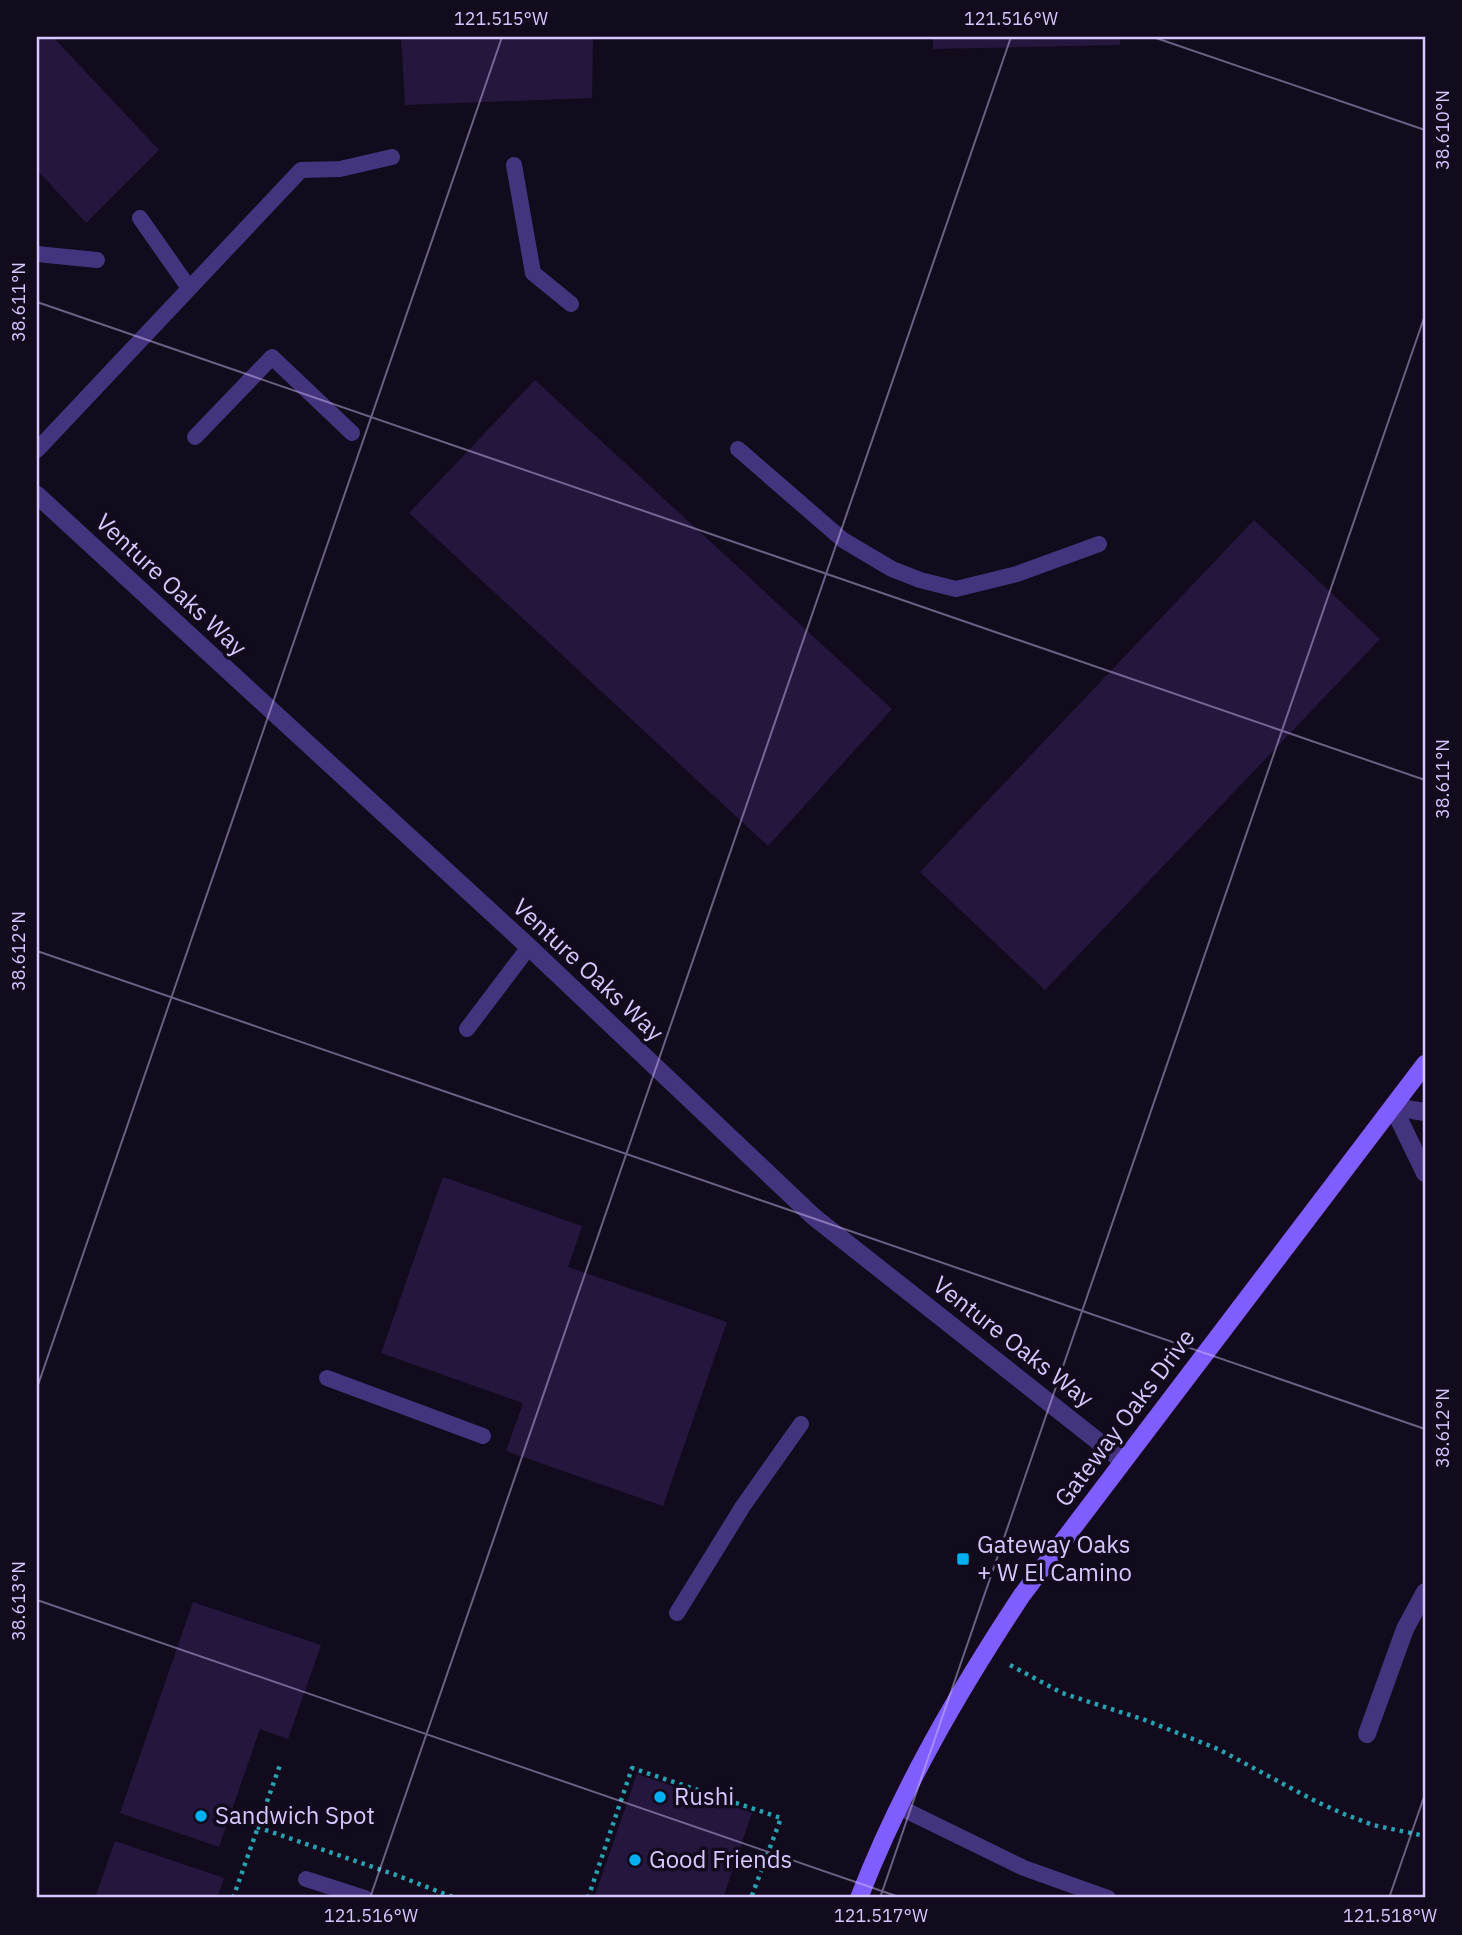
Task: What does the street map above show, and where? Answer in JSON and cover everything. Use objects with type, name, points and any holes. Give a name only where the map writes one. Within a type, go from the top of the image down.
[{"type":"street","name":"Venture Oaks Way","points":[[37,495],[529,947],[814,1217],[1123,1461]]},
{"type":"street","name":"Gateway Oaks Drive","points":[[859,1898],[918,1766],[1021,1595],[1425,1064]]},
{"type":"street","points":[[1393,1107],[1425,1112]]},
{"type":"street","points":[[1393,1107],[1425,1173]]},
{"type":"street","points":[[1367,1734],[1405,1629],[1425,1592]]},
{"type":"lane","points":[[37,450],[301,170],[340,169],[393,156]]},
{"type":"lane","points":[[514,165],[533,273],[571,304]]},
{"type":"lane","points":[[140,218],[189,288]]},
{"type":"lane","points":[[37,254],[97,260]]},
{"type":"lane","points":[[195,437],[272,357],[352,433]]},
{"type":"lane","points":[[738,449],[843,540],[892,569],[920,580],[956,589],[1017,574],[1099,544]]},
{"type":"lane","points":[[467,1030],[529,947]]},
{"type":"lane","points":[[327,1378],[483,1436]]},
{"type":"lane","points":[[677,1614],[743,1506],[801,1424]]},
{"type":"lane","points":[[899,1807],[1024,1868],[1108,1898]]},
{"type":"lane","points":[[306,1879],[365,1898]]},
{"type":"path","points":[[985,1651],[1062,1693],[1145,1720],[1218,1749],[1344,1814],[1373,1825],[1425,1836]]},
{"type":"path","points":[[233,1898],[281,1762]]},
{"type":"path","points":[[588,1898],[632,1768],[781,1818],[751,1898]]},
{"type":"path","points":[[257,1827],[455,1898]]},
{"type":"building","points":[[37,37],[53,37],[159,150],[86,223],[37,170]]},
{"type":"building","points":[[401,37],[593,37],[592,98],[405,105]]},
{"type":"building","points":[[933,37],[1120,37],[1120,45],[933,49]]},
{"type":"building","points":[[535,380],[892,709],[768,846],[409,513]]},
{"type":"building","points":[[1254,520],[1380,639],[1045,990],[920,872]]},
{"type":"building","points":[[443,1177],[582,1226],[568,1267],[727,1322],[663,1506],[506,1451],[523,1403],[381,1353]]},
{"type":"building","points":[[193,1602],[321,1645],[288,1739],[260,1729],[219,1847],[120,1813]]},
{"type":"building","points":[[637,1774],[752,1813],[723,1898],[594,1898]]},
{"type":"building","points":[[115,1841],[224,1878],[217,1898],[95,1898]]},
{"type":"place","name":"Gateway Oaks + W El Camino","points":[[963,1559]]},
{"type":"place","name":"Rushi","points":[[660,1797]]},
{"type":"place","name":"Sandwich Spot","points":[[201,1816]]},
{"type":"place","name":"Good Friends","points":[[635,1860]]}]
